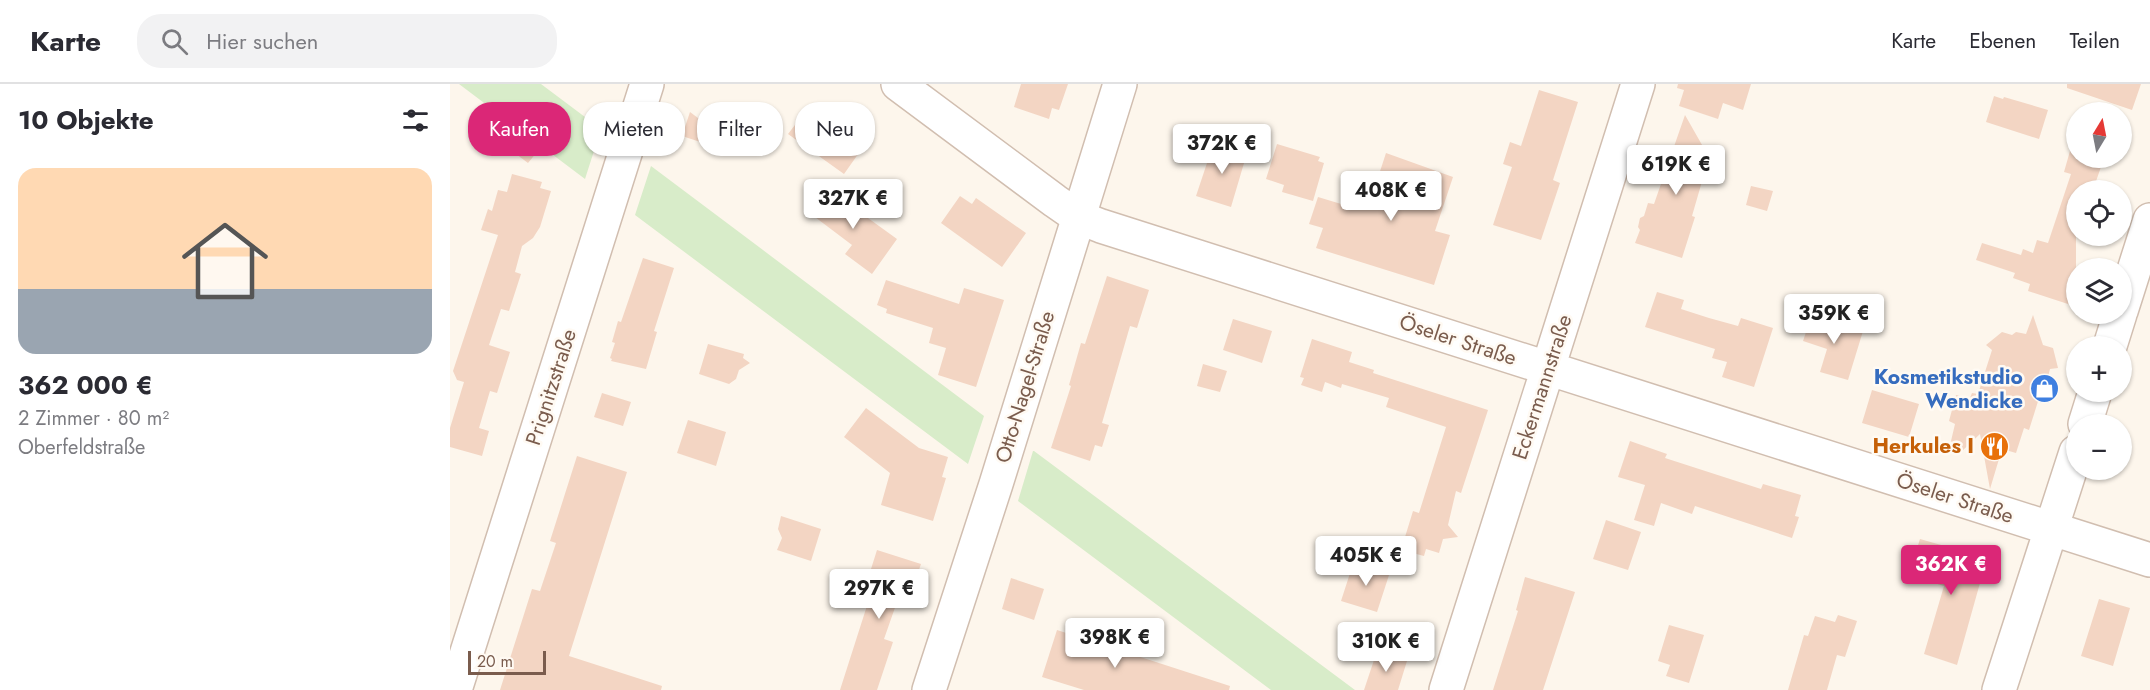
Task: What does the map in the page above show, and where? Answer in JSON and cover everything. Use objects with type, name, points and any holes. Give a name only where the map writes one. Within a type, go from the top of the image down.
[{"type":"street","name":"Prignitzstraße","points":[[455,690],[647,84]]},
{"type":"street","name":"Öseler Straße","points":[[898,84],[1078,217],[2150,560]]},
{"type":"street","name":"Otto-Nagel-Straße","points":[[929,690],[999,474],[1120,84]]},
{"type":"street","name":"Eckermannstraße","points":[[1446,690],[1638,84]]},
{"type":"street","points":[[2132,277],[2150,220]]},
{"type":"street","points":[[1999,690],[2067,480]]},
{"type":"green space","points":[[459,84],[541,84],[565,102],[483,102]]},
{"type":"green space","points":[[571,106],[583,116],[583,156],[592,156],[585,179],[554,156],[571,156]]},
{"type":"green space","points":[[651,166],[984,416],[968,464],[635,215]]},
{"type":"green space","points":[[1033,451],[1355,690],[1271,690],[1018,501]]},
{"type":"building","points":[[1021,84],[1068,84],[1059,110],[1052,108],[1049,119],[1014,107]]},
{"type":"building","points":[[1678,84],[1751,84],[1743,110],[1723,103],[1718,119],[1679,106],[1684,90],[1677,88]]},
{"type":"building","points":[[2067,84],[2141,84],[2132,110],[2132,102],[2108,102],[2067,88]]},
{"type":"building","points":[[1539,90],[1578,102],[1553,180],[1560,183],[1541,240],[1493,225],[1512,167],[1503,164],[1510,142],[1521,146]]},
{"type":"building","points":[[1994,96],[2048,110],[2039,139],[1986,122]]},
{"type":"building","points":[[690,112],[697,117],[697,141],[685,137],[685,127]]},
{"type":"building","points":[[1685,115],[1714,166],[1705,171],[1692,216],[1695,217],[1682,258],[1635,243],[1640,230],[1638,227],[1640,218],[1644,216],[1648,203],[1654,204]]},
{"type":"building","points":[[795,125],[795,139],[788,134]]},
{"type":"building","points":[[1214,142],[1247,153],[1231,207],[1196,196]]},
{"type":"building","points":[[1277,144],[1320,157],[1318,161],[1324,163],[1313,201],[1282,192],[1284,185],[1266,179]]},
{"type":"building","points":[[1386,153],[1453,177],[1435,231],[1450,235],[1434,285],[1316,248],[1323,228],[1309,224],[1318,197],[1361,210],[1362,206],[1368,208]]},
{"type":"building","points":[[519,156],[534,156],[528,163]]},
{"type":"building","points":[[819,156],[857,156],[844,174]]},
{"type":"building","points":[[2066,165],[2066,168],[2101,168],[2096,180],[2069,180],[2071,174],[2064,172]]},
{"type":"building","points":[[512,174],[542,182],[540,188],[551,191],[540,227],[533,238],[522,246],[515,272],[521,274],[509,311],[501,309],[489,345],[510,352],[497,393],[490,391],[479,428],[489,431],[482,456],[450,447],[450,428],[464,382],[457,380],[453,371],[498,235],[481,230],[488,209],[492,211],[498,190],[507,192]]},
{"type":"building","points":[[1751,186],[1773,191],[1767,211],[1746,205]]},
{"type":"building","points":[[825,187],[897,239],[872,274],[845,254],[852,245],[807,211]]},
{"type":"building","points":[[2066,189],[2066,246],[2076,246],[2076,258],[2066,258],[2066,303],[2028,291],[2030,284],[2013,278],[2015,273],[1976,260],[1982,243],[2021,255],[2023,249],[2033,253],[2037,240],[2048,243]]},
{"type":"building","points":[[960,196],[972,204],[976,198],[1026,233],[1002,267],[941,223]]},
{"type":"building","points":[[643,258],[674,268],[654,331],[657,332],[646,369],[611,361],[610,358],[618,321],[621,322]]},
{"type":"building","points":[[1107,276],[1149,290],[1137,328],[1130,326],[1102,423],[1109,425],[1102,447],[1095,445],[1090,461],[1051,448],[1071,386],[1069,385],[1081,343],[1085,344]]},
{"type":"building","points":[[886,280],[959,304],[964,288],[1004,300],[976,387],[938,375],[946,348],[929,343],[933,328],[886,313],[887,309],[877,305]]},
{"type":"building","points":[[1657,292],[1684,300],[1681,309],[1709,318],[1738,326],[1741,318],[1773,328],[1754,387],[1722,377],[1727,362],[1712,358],[1715,349],[1645,327]]},
{"type":"building","points":[[1812,314],[1863,331],[1848,380],[1820,372],[1827,349],[1803,341]]},
{"type":"building","points":[[2033,315],[2043,345],[2053,348],[2058,368],[2050,369],[2043,396],[2040,395],[2029,430],[2024,428],[2016,453],[2002,449],[1990,489],[1980,434],[1961,452],[1951,441],[1955,424],[1949,421],[1956,395],[1970,398],[1972,393],[1978,394],[1992,350],[1986,345],[2002,332],[2012,335],[2016,332],[2026,334]]},
{"type":"building","points":[[1233,319],[1272,331],[1262,363],[1223,350]]},
{"type":"building","points":[[1312,339],[1352,352],[1349,362],[1374,370],[1373,373],[1488,410],[1461,493],[1456,491],[1448,525],[1458,537],[1443,539],[1439,553],[1426,549],[1424,556],[1401,550],[1413,511],[1419,513],[1446,427],[1386,407],[1389,398],[1342,384],[1341,388],[1325,382],[1322,392],[1301,385],[1304,378],[1300,377]]},
{"type":"building","points":[[708,344],[744,354],[743,358],[750,363],[739,370],[736,379],[729,384],[699,374]]},
{"type":"building","points":[[1203,364],[1227,371],[1220,392],[1197,386]]},
{"type":"building","points":[[1872,390],[1919,404],[1909,437],[1862,423]]},
{"type":"building","points":[[602,393],[631,402],[623,426],[594,417]]},
{"type":"building","points":[[866,408],[919,448],[948,457],[942,477],[946,478],[933,521],[881,505],[890,473],[844,437]]},
{"type":"building","points":[[688,420],[726,432],[716,466],[677,453]]},
{"type":"building","points":[[1630,441],[1667,454],[1665,458],[1761,489],[1763,484],[1801,495],[1795,516],[1799,517],[1792,538],[1695,506],[1692,514],[1661,503],[1654,526],[1634,520],[1645,485],[1618,477]]},
{"type":"building","points":[[577,456],[627,472],[569,656],[662,686],[661,690],[500,690],[532,589],[540,591],[556,543],[550,541]]},
{"type":"building","points":[[781,516],[821,529],[811,561],[777,550],[782,538],[778,529]]},
{"type":"building","points":[[1606,520],[1641,532],[1628,570],[1593,559]]},
{"type":"building","points":[[1920,539],[1987,558],[1957,665],[1924,654],[1944,586],[1934,583],[1937,572],[1912,564]]},
{"type":"building","points":[[877,550],[921,564],[908,602],[898,599],[884,639],[893,642],[877,690],[840,690],[872,590],[865,588]]},
{"type":"building","points":[[1362,564],[1390,572],[1377,612],[1341,601],[1352,567],[1360,570]]},
{"type":"building","points":[[1525,577],[1575,592],[1543,690],[1493,690],[1518,611],[1516,610]]},
{"type":"building","points":[[1011,578],[1044,589],[1034,620],[1002,609]]},
{"type":"building","points":[[2099,599],[2130,608],[2113,666],[2081,656]]},
{"type":"building","points":[[1838,615],[1857,621],[1845,657],[1837,655],[1827,690],[1788,690],[1804,635],[1808,636],[1815,616],[1835,622]]},
{"type":"building","points":[[1669,625],[1704,635],[1689,683],[1666,676],[1670,665],[1658,661]]},
{"type":"building","points":[[1057,630],[1230,686],[1229,690],[1084,690],[1042,677]]},
{"type":"building","points":[[1377,651],[1407,661],[1398,690],[1364,690]]},
{"type":"place","name":"Kosmetikstudio Wendicke","points":[[2044,389]]},
{"type":"place","name":"Herkules I","points":[[1995,446]]}]
